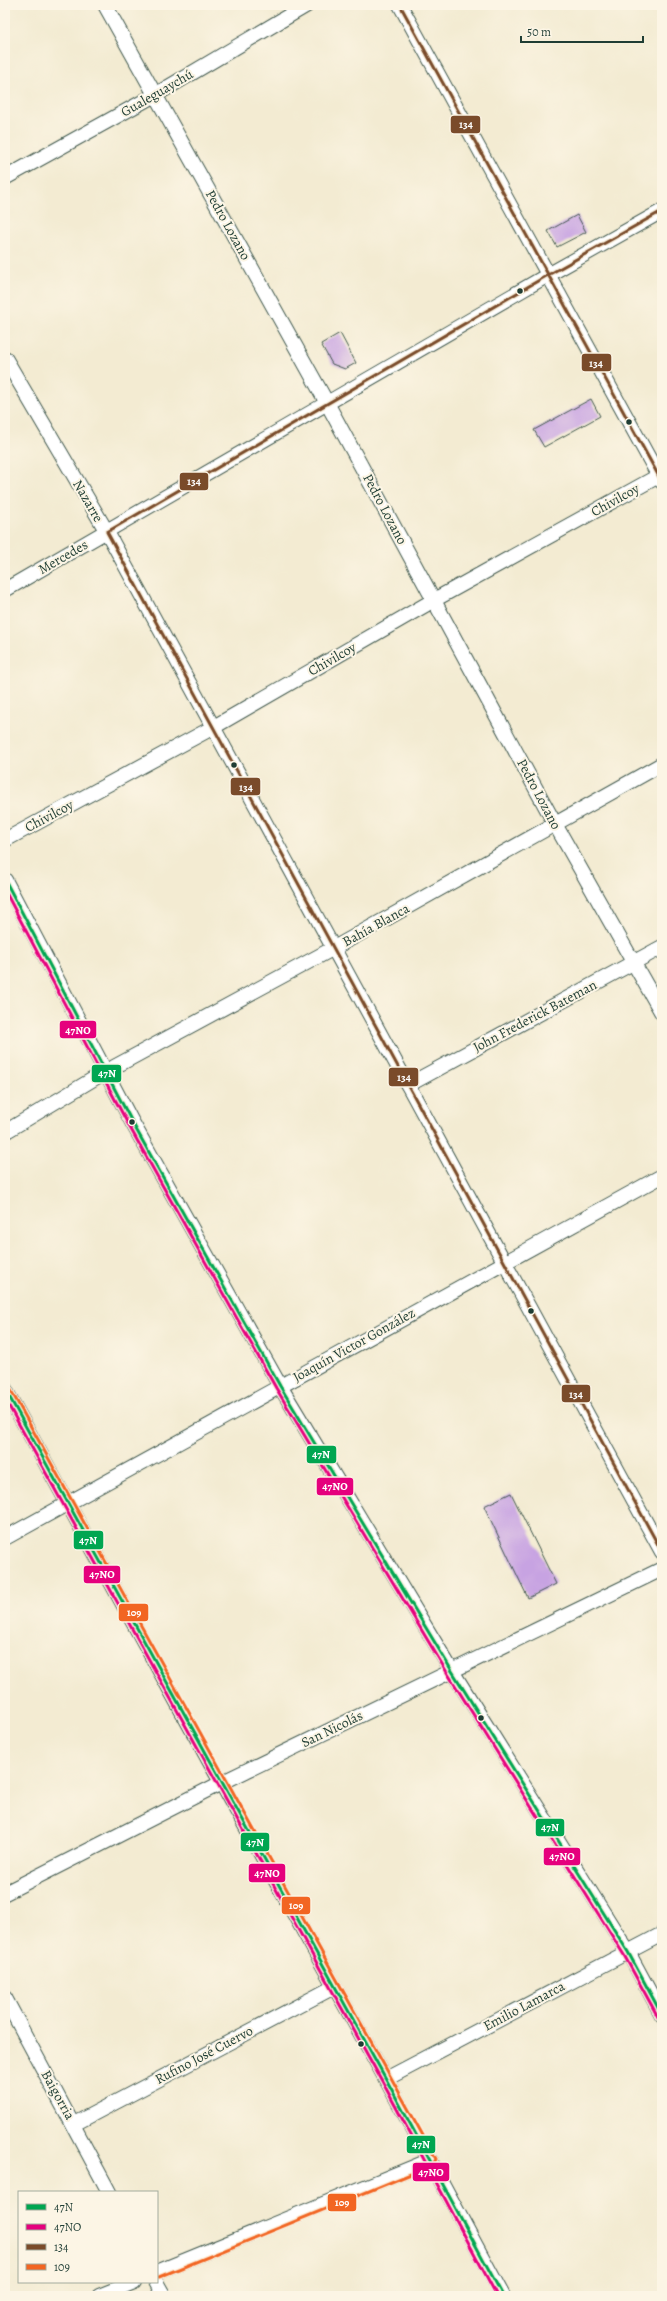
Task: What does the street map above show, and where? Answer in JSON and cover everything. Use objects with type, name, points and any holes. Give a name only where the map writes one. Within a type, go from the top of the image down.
[{"type":"street","name":"Pedro Lozano","points":[[105,5],[327,402],[555,824],[662,1013]]},
{"type":"street","name":"Gualeguaychú","points":[[5,178],[155,95],[307,5]]},
{"type":"street","points":[[400,5],[661,477]]},
{"type":"street","name":"Mercedes","points":[[5,590],[107,532],[327,402],[662,211]]},
{"type":"street","name":"Nazarre","points":[[5,358],[107,532],[212,728],[334,948],[662,1552]]},
{"type":"street","name":"Chivilcoy","points":[[5,840],[212,728],[434,600],[661,477]]},
{"type":"street","name":"Bahía Blanca","points":[[5,1132],[105,1072],[334,948],[662,764]]},
{"type":"street","points":[[5,880],[105,1072],[280,1386],[452,1671],[628,1952],[662,2015]]},
{"type":"street","name":"John Frederick Bateman","points":[[408,1085],[662,947]]},
{"type":"street","name":"Joaquín Victor González","points":[[5,1538],[662,1176]]},
{"type":"street","points":[[5,1389],[221,1783],[386,2078],[503,2296]]},
{"type":"street","name":"San Nicolás","points":[[5,1894],[221,1783],[662,1570]]},
{"type":"street","name":"Emilio Lamarca","points":[[386,2078],[662,1934]]},
{"type":"street","name":"Rufino José Cuervo","points":[[74,2124],[334,1986]]},
{"type":"street","name":"Baigorria","points":[[5,1998],[74,2124],[108,2191]]},
{"type":"street","points":[[158,2272],[431,2160]]},
{"type":"street","points":[[99,2296],[132,2283]]},
{"type":"street","points":[[157,2283],[164,2296]]},
{"type":"building","points":[[577,215],[586,232],[557,247],[548,231]]},
{"type":"building","points":[[340,333],[356,363],[345,369],[332,364],[321,344]]},
{"type":"building","points":[[591,399],[600,416],[544,447],[534,430]]},
{"type":"building","points":[[511,1493],[556,1584],[528,1598],[484,1506]]},
{"type":"transit line","name":"134","points":[[400,5],[662,482]]},
{"type":"transit line","name":"134","points":[[662,211],[548,275],[107,532],[662,1552]]},
{"type":"transit line","name":"47N","points":[[5,880],[132,1122],[280,1386],[452,1671],[628,1952],[662,2015]]},
{"type":"transit line","name":"47NO","points":[[5,891],[128,1124],[276,1388],[448,1674],[624,1955],[658,2017]]},
{"type":"transit line","name":"109","points":[[9,1387],[436,2159],[433,2165],[159,2277]]},
{"type":"transit line","name":"47N","points":[[5,1389],[386,2079],[503,2296]]},
{"type":"transit line","name":"47NO","points":[[5,1399],[382,2081],[497,2296]]}]
